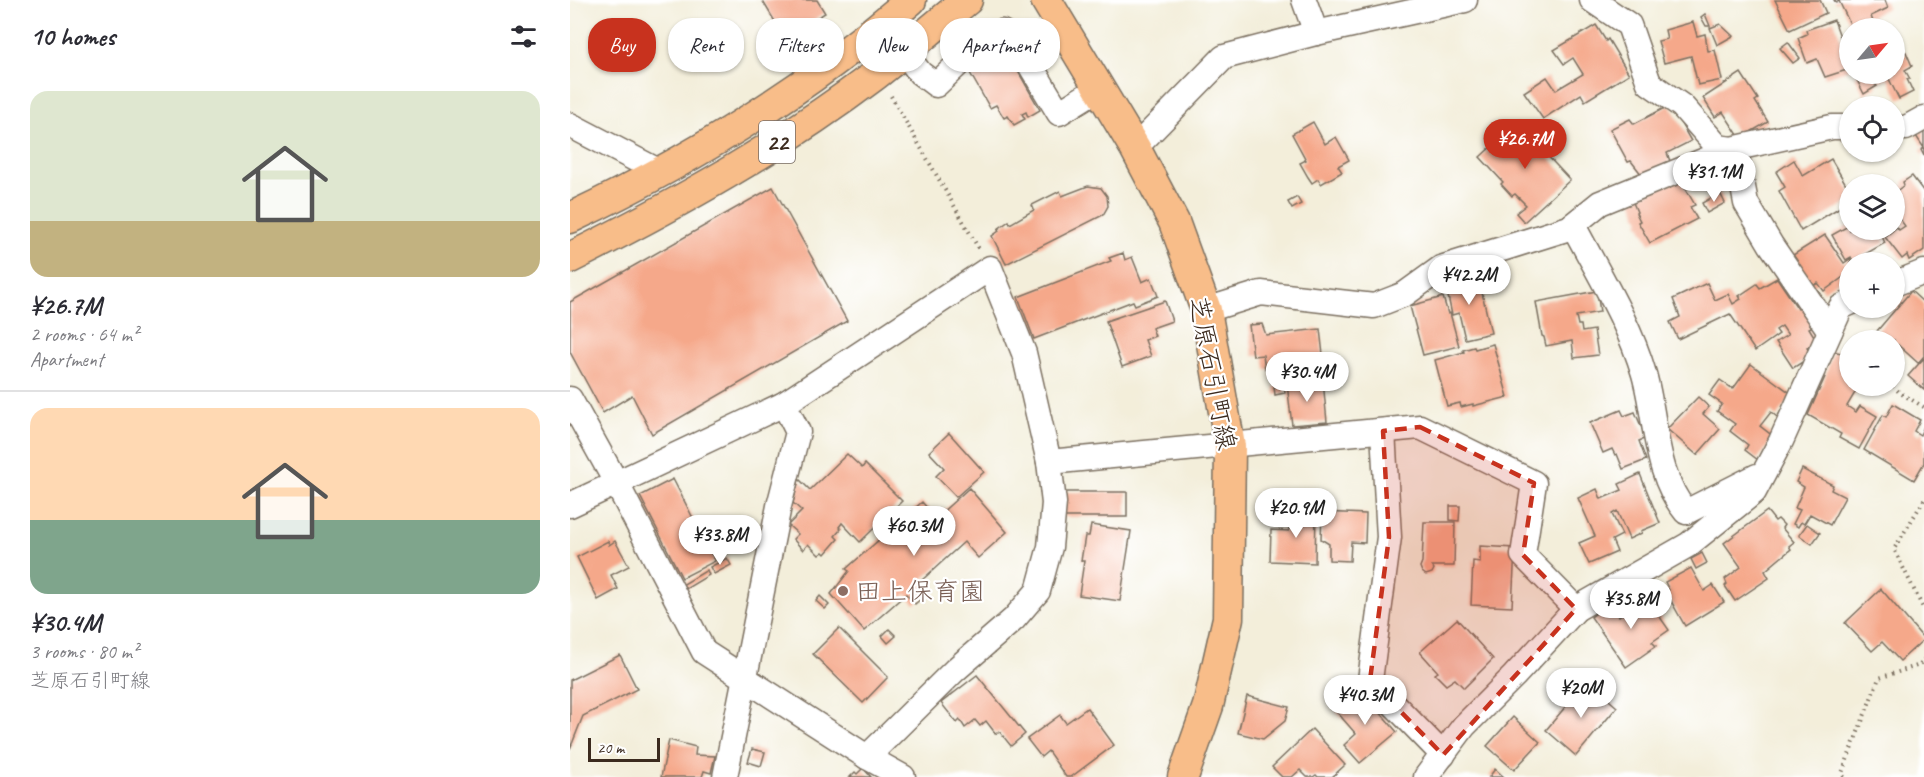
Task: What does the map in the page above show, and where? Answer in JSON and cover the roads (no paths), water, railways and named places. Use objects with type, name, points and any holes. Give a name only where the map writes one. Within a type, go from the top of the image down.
[{"type":"main road","name":"22","points":[[570,218],[660,172],[720,137],[836,61],[910,0]]},
{"type":"main road","name":"22","points":[[928,32],[967,0]]},
{"type":"main road","name":"芝原石引町線","points":[[1046,0],[1135,148],[1174,222],[1206,310],[1230,446],[1228,618],[1208,706],[1183,777]]},
{"type":"main road","name":"22","points":[[570,258],[632,227],[732,171],[806,124],[880,72]]},
{"type":"street","points":[[1304,0],[1316,33]]},
{"type":"street","points":[[1135,148],[1224,57],[1316,33],[1465,0]]},
{"type":"street","points":[[1592,0],[1629,25],[1649,83],[1682,106],[1718,147],[1732,149]]},
{"type":"street","points":[[920,72],[936,85],[972,51],[1002,32],[1015,40],[1059,113],[1099,88]]},
{"type":"street","points":[[1905,128],[1924,118]]},
{"type":"street","points":[[570,125],[660,172]]},
{"type":"street","points":[[1206,310],[1261,293],[1374,306],[1405,294],[1441,268],[1569,228],[1600,204],[1732,149],[1839,127]]},
{"type":"street","points":[[1732,149],[1739,166],[1746,203],[1771,245],[1830,331]]},
{"type":"street","points":[[1573,225],[1620,314],[1644,374],[1661,462],[1677,502],[1686,512],[1764,472]]},
{"type":"street","points":[[570,505],[784,404],[990,268],[1024,353],[1049,462],[1054,503],[1050,548],[1038,591],[1014,619],[955,670],[867,757]]},
{"type":"street","points":[[1905,280],[1924,272]]},
{"type":"street","points":[[1426,777],[1464,726],[1576,609],[1688,545],[1754,492],[1781,441],[1839,311]]},
{"type":"street","points":[[570,399],[704,652],[867,757],[903,777]]},
{"type":"street","points":[[725,777],[779,506],[798,432],[784,404]]},
{"type":"street","points":[[1049,462],[1420,427],[1534,483],[1523,555],[1576,609]]},
{"type":"street","points":[[1383,431],[1389,537],[1370,680],[1443,755]]},
{"type":"place","name":"田上保育園","points":[[843,591]]}]
